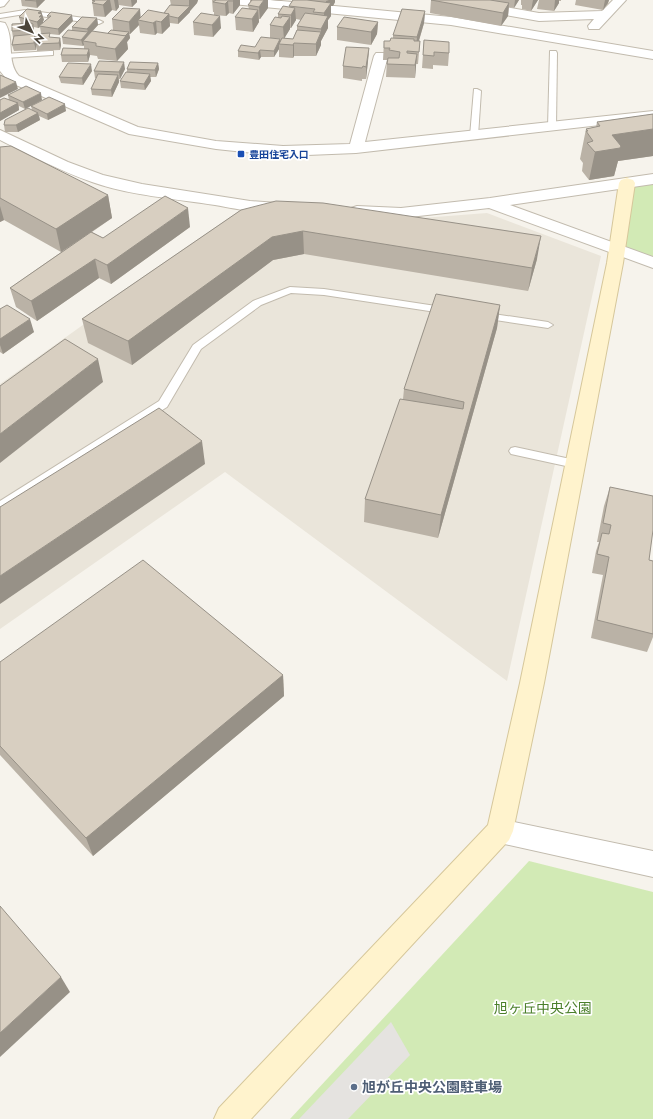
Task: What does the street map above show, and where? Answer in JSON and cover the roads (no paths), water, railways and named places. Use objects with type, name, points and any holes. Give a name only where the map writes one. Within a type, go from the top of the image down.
[{"type":"street","points":[[0,3],[3,0]]},
{"type":"street","points":[[232,0],[451,21],[653,55]]},
{"type":"street","points":[[339,11],[347,0]]},
{"type":"street","points":[[444,0],[539,17],[603,15]]},
{"type":"street","points":[[580,42],[603,15],[620,0]]},
{"type":"street","points":[[0,26],[2,29],[7,72],[14,79],[134,131],[216,145],[283,151],[356,148],[653,115]]},
{"type":"street","points":[[356,148],[381,56]]},
{"type":"street","points":[[0,134],[63,165],[98,179],[142,189],[250,206],[303,208]]},
{"type":"street","points":[[339,210],[401,213],[490,203],[653,179]]},
{"type":"street","points":[[230,1119],[500,831],[532,683],[618,250],[627,183]]},
{"type":"street","points":[[490,203],[653,263]]},
{"type":"street","points":[[500,831],[653,864]]},
{"type":"lane","points":[[0,16],[25,12],[99,22]]},
{"type":"lane","points":[[5,56],[50,53]]},
{"type":"lane","points":[[552,127],[553,53]]},
{"type":"lane","points":[[474,136],[476,91]]},
{"type":"lane","points":[[0,507],[163,404],[197,347],[257,303],[290,290],[324,292],[548,325]]},
{"type":"lane","points":[[515,451],[575,464]]},
{"type":"place","name":"豊田住宅入口","points":[[241,154]]},
{"type":"place","name":"旭が丘中央公園駐車場","points":[[354,1087]]},
{"type":"park label","name":"旭ヶ丘中央公園","points":[[543,1008]]}]
